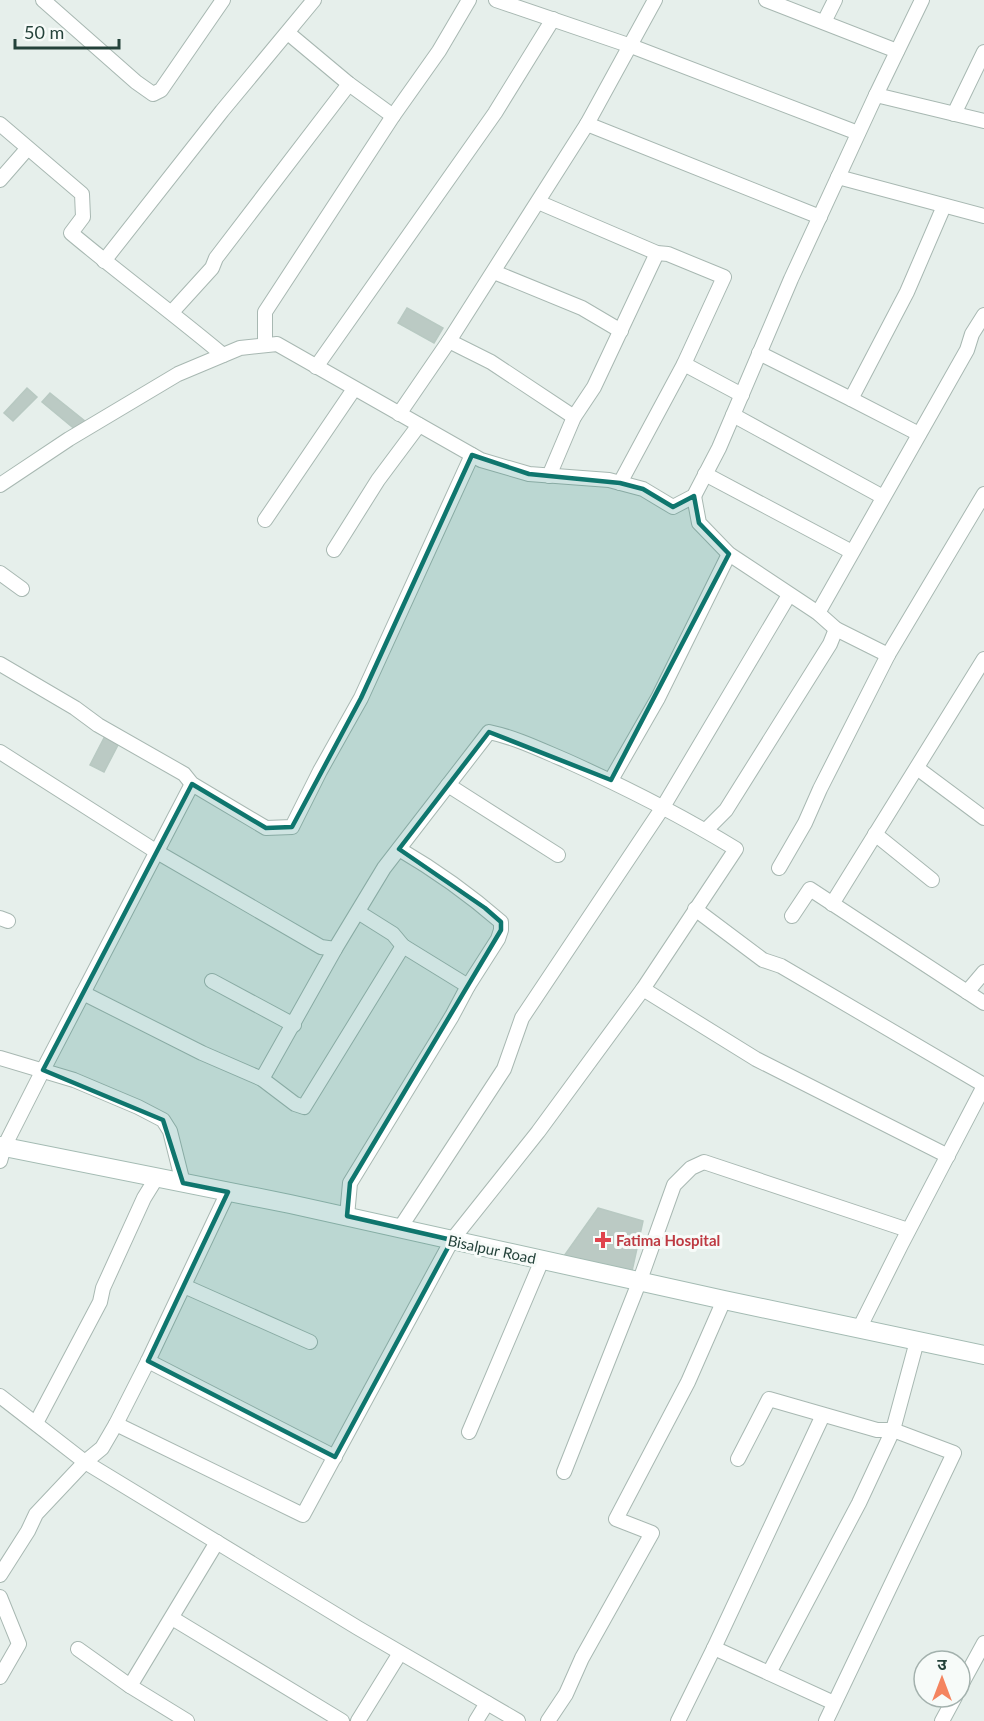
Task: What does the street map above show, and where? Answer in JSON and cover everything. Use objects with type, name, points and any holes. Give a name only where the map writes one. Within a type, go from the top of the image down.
[{"type":"main road","name":"Bisalpur Road","points":[[1,1151],[157,1177],[347,1216],[984,1355]]},
{"type":"street","points":[[43,0],[136,82],[153,94],[161,90],[223,0]]},
{"type":"street","points":[[104,261],[222,111],[314,0]]},
{"type":"street","points":[[265,345],[265,312],[393,116],[439,51],[469,0]]},
{"type":"street","points":[[496,0],[631,46],[858,132]]},
{"type":"street","points":[[399,414],[494,272],[587,124],[655,0]]},
{"type":"street","points":[[766,0],[897,51]]},
{"type":"street","points":[[824,22],[835,0]]},
{"type":"street","points":[[0,485],[69,439],[178,374],[240,348],[278,344],[481,460],[529,474],[609,480],[643,489],[673,507],[694,496],[719,448],[858,132],[922,0]]},
{"type":"street","points":[[316,367],[495,113],[552,19]]},
{"type":"street","points":[[288,33],[349,84],[393,116]]},
{"type":"street","points":[[954,114],[984,52]]},
{"type":"street","points":[[172,312],[212,268],[216,258],[349,84]]},
{"type":"street","points":[[876,95],[984,121]]},
{"type":"street","points":[[0,124],[82,194],[83,217],[71,233],[223,355]]},
{"type":"street","points":[[587,124],[820,217]]},
{"type":"street","points":[[0,180],[27,149]]},
{"type":"street","points":[[838,177],[984,216]]},
{"type":"street","points":[[538,202],[657,253],[668,254],[724,277],[684,364],[620,483]]},
{"type":"street","points":[[851,399],[907,292],[944,206]]},
{"type":"street","points":[[549,476],[574,417],[594,387],[657,253]]},
{"type":"street","points":[[494,272],[582,308],[621,330]]},
{"type":"street","points":[[818,613],[967,350],[972,334],[984,315]]},
{"type":"street","points":[[449,341],[492,362],[574,417]]},
{"type":"street","points":[[759,353],[919,434]]},
{"type":"street","points":[[684,364],[742,395]]},
{"type":"street","points":[[265,520],[354,389]]},
{"type":"street","points":[[733,415],[883,497]]},
{"type":"street","points":[[334,550],[378,480],[418,425]]},
{"type":"street","points":[[0,664],[75,708],[98,725],[184,774],[192,784],[266,828],[292,827],[361,698],[472,455]]},
{"type":"street","points":[[705,474],[852,552]]},
{"type":"street","points":[[778,868],[805,823],[888,655],[984,494]]},
{"type":"street","points":[[694,496],[699,523],[729,554],[818,613],[836,629],[888,655]]},
{"type":"street","points":[[611,780],[658,698],[729,554]]},
{"type":"street","points":[[0,573],[22,589]]},
{"type":"street","points":[[400,1228],[504,1069],[522,1018],[663,807],[789,595]]},
{"type":"street","points":[[706,830],[726,810],[830,644],[836,629]]},
{"type":"street","points":[[832,904],[984,659]]},
{"type":"street","points":[[116,1424],[303,1515],[452,1240],[538,1132],[643,989],[736,849],[706,830],[611,780],[510,736],[489,732],[384,868],[335,949],[262,1079]]},
{"type":"street","points":[[0,752],[157,852],[321,947],[335,949]]},
{"type":"street","points":[[916,768],[984,818]]},
{"type":"street","points":[[1,1151],[192,784]]},
{"type":"street","points":[[448,785],[558,855]]},
{"type":"street","points":[[875,834],[932,880]]},
{"type":"street","points":[[347,1216],[350,1183],[498,939],[501,930],[501,922],[462,891],[399,849]]},
{"type":"street","points":[[792,916],[810,889],[984,1004]]},
{"type":"street","points":[[695,909],[763,960],[781,966],[984,1086],[859,1329]]},
{"type":"street","points":[[358,912],[393,934],[403,946],[468,986]]},
{"type":"street","points":[[83,993],[202,1053],[262,1079],[295,1104],[304,1107],[403,946]]},
{"type":"street","points":[[967,992],[984,972]]},
{"type":"street","points":[[212,981],[294,1025]]},
{"type":"street","points":[[643,989],[756,1059],[948,1156]]},
{"type":"street","points":[[0,1058],[74,1080],[163,1120],[170,1131],[183,1182]]},
{"type":"street","points":[[564,1472],[674,1185],[691,1168],[704,1162],[908,1230]]},
{"type":"street","points":[[36,1423],[100,1302],[103,1288],[144,1198],[157,1177]]},
{"type":"street","points":[[0,1575],[36,1514],[102,1448],[148,1361],[228,1192]]},
{"type":"street","points":[[469,1432],[542,1260]]},
{"type":"street","points":[[184,1286],[310,1342]]},
{"type":"street","points":[[548,1721],[567,1694],[582,1658],[652,1533],[616,1519],[688,1382],[724,1300]]},
{"type":"street","points":[[769,1673],[859,1503],[893,1430],[917,1341]]},
{"type":"street","points":[[148,1361],[335,1458]]},
{"type":"street","points":[[0,1396],[86,1462],[400,1653],[518,1721]]},
{"type":"street","points":[[738,1459],[769,1399],[877,1430],[893,1430],[954,1453],[826,1721]]},
{"type":"street","points":[[678,1721],[823,1415]]},
{"type":"street","points":[[130,1686],[218,1542]]},
{"type":"street","points":[[0,1596],[19,1644],[0,1677]]},
{"type":"street","points":[[172,1618],[342,1721]]},
{"type":"street","points":[[972,1665],[984,1643]]},
{"type":"street","points":[[714,1648],[834,1703]]},
{"type":"street","points":[[78,1649],[130,1686],[187,1721]]},
{"type":"street","points":[[358,1721],[400,1653]]},
{"type":"street","points":[[476,1721],[487,1703]]},
{"type":"highlighted area","points":[[472,455],[529,474],[620,483],[643,489],[673,507],[694,496],[699,523],[729,554],[611,780],[489,732],[399,849],[485,908],[501,922],[501,930],[350,1183],[347,1216],[452,1240],[335,1457],[148,1361],[228,1192],[183,1183],[163,1120],[43,1070],[192,784],[266,828],[292,827],[361,698]]},
{"type":"building","points":[[407,308],[443,328],[434,343],[398,323]]},
{"type":"building","points":[[27,388],[37,397],[13,421],[4,413]]},
{"type":"building","points":[[50,393],[85,421],[77,431],[42,402]]},
{"type":"building","points":[[105,736],[119,743],[104,772],[90,765]]},
{"type":"building","points":[[598,1208],[643,1221],[632,1271],[564,1256]]},
{"type":"place","name":"Fatima Hospital","points":[[603,1240]]}]
